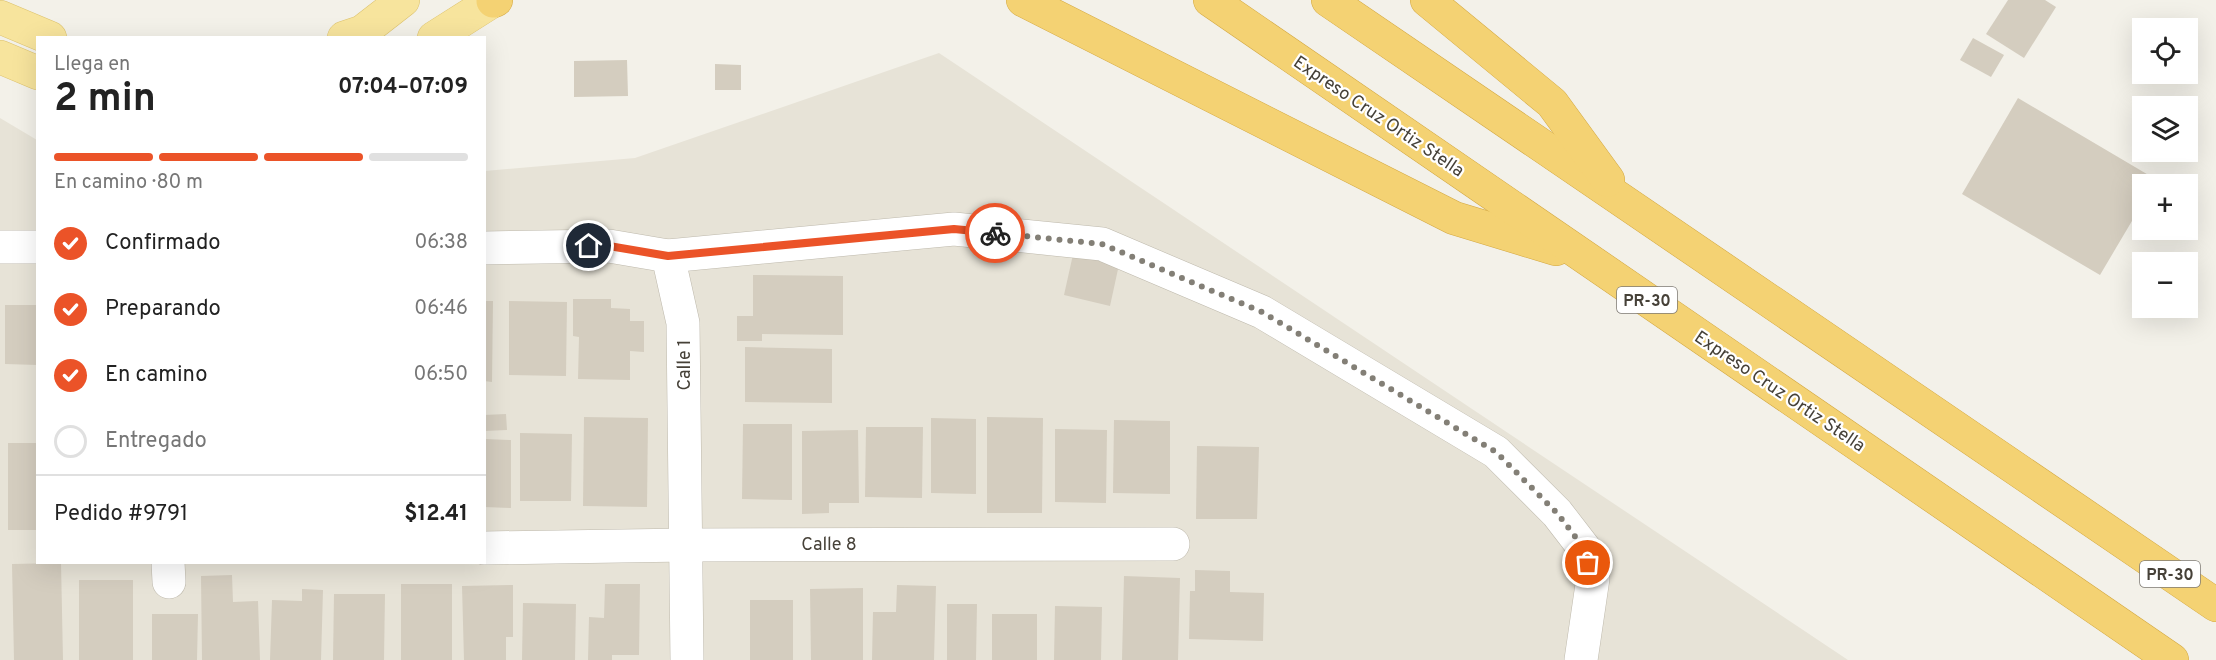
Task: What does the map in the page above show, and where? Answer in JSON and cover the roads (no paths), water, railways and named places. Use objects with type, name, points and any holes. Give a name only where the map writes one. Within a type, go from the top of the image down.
[{"type":"highway","points":[[1023,0],[1454,218],[1585,258]]},
{"type":"highway","name":"Expreso Cruz Ortiz Stella","points":[[1210,0],[2172,660]]},
{"type":"highway","name":"PR-30","points":[[1328,0],[2216,605]]},
{"type":"highway","points":[[1426,0],[1552,103],[1621,199]]},
{"type":"main road","points":[[350,36],[362,32],[403,0]]},
{"type":"main road","points":[[437,36],[494,0]]},
{"type":"main road","points":[[0,16],[45,36]]},
{"type":"main road","points":[[0,57],[36,72]]},
{"type":"street","points":[[486,248],[609,246],[668,256],[954,229],[1102,244],[1262,312],[1496,452],[1557,513],[1584,548],[1593,578],[1581,660]]},
{"type":"street","points":[[0,246],[36,247]]},
{"type":"street","name":"Calle 1","points":[[668,256],[683,323],[687,660]]},
{"type":"street","name":"Calle 8","points":[[486,548],[687,545],[1173,544]]}]
